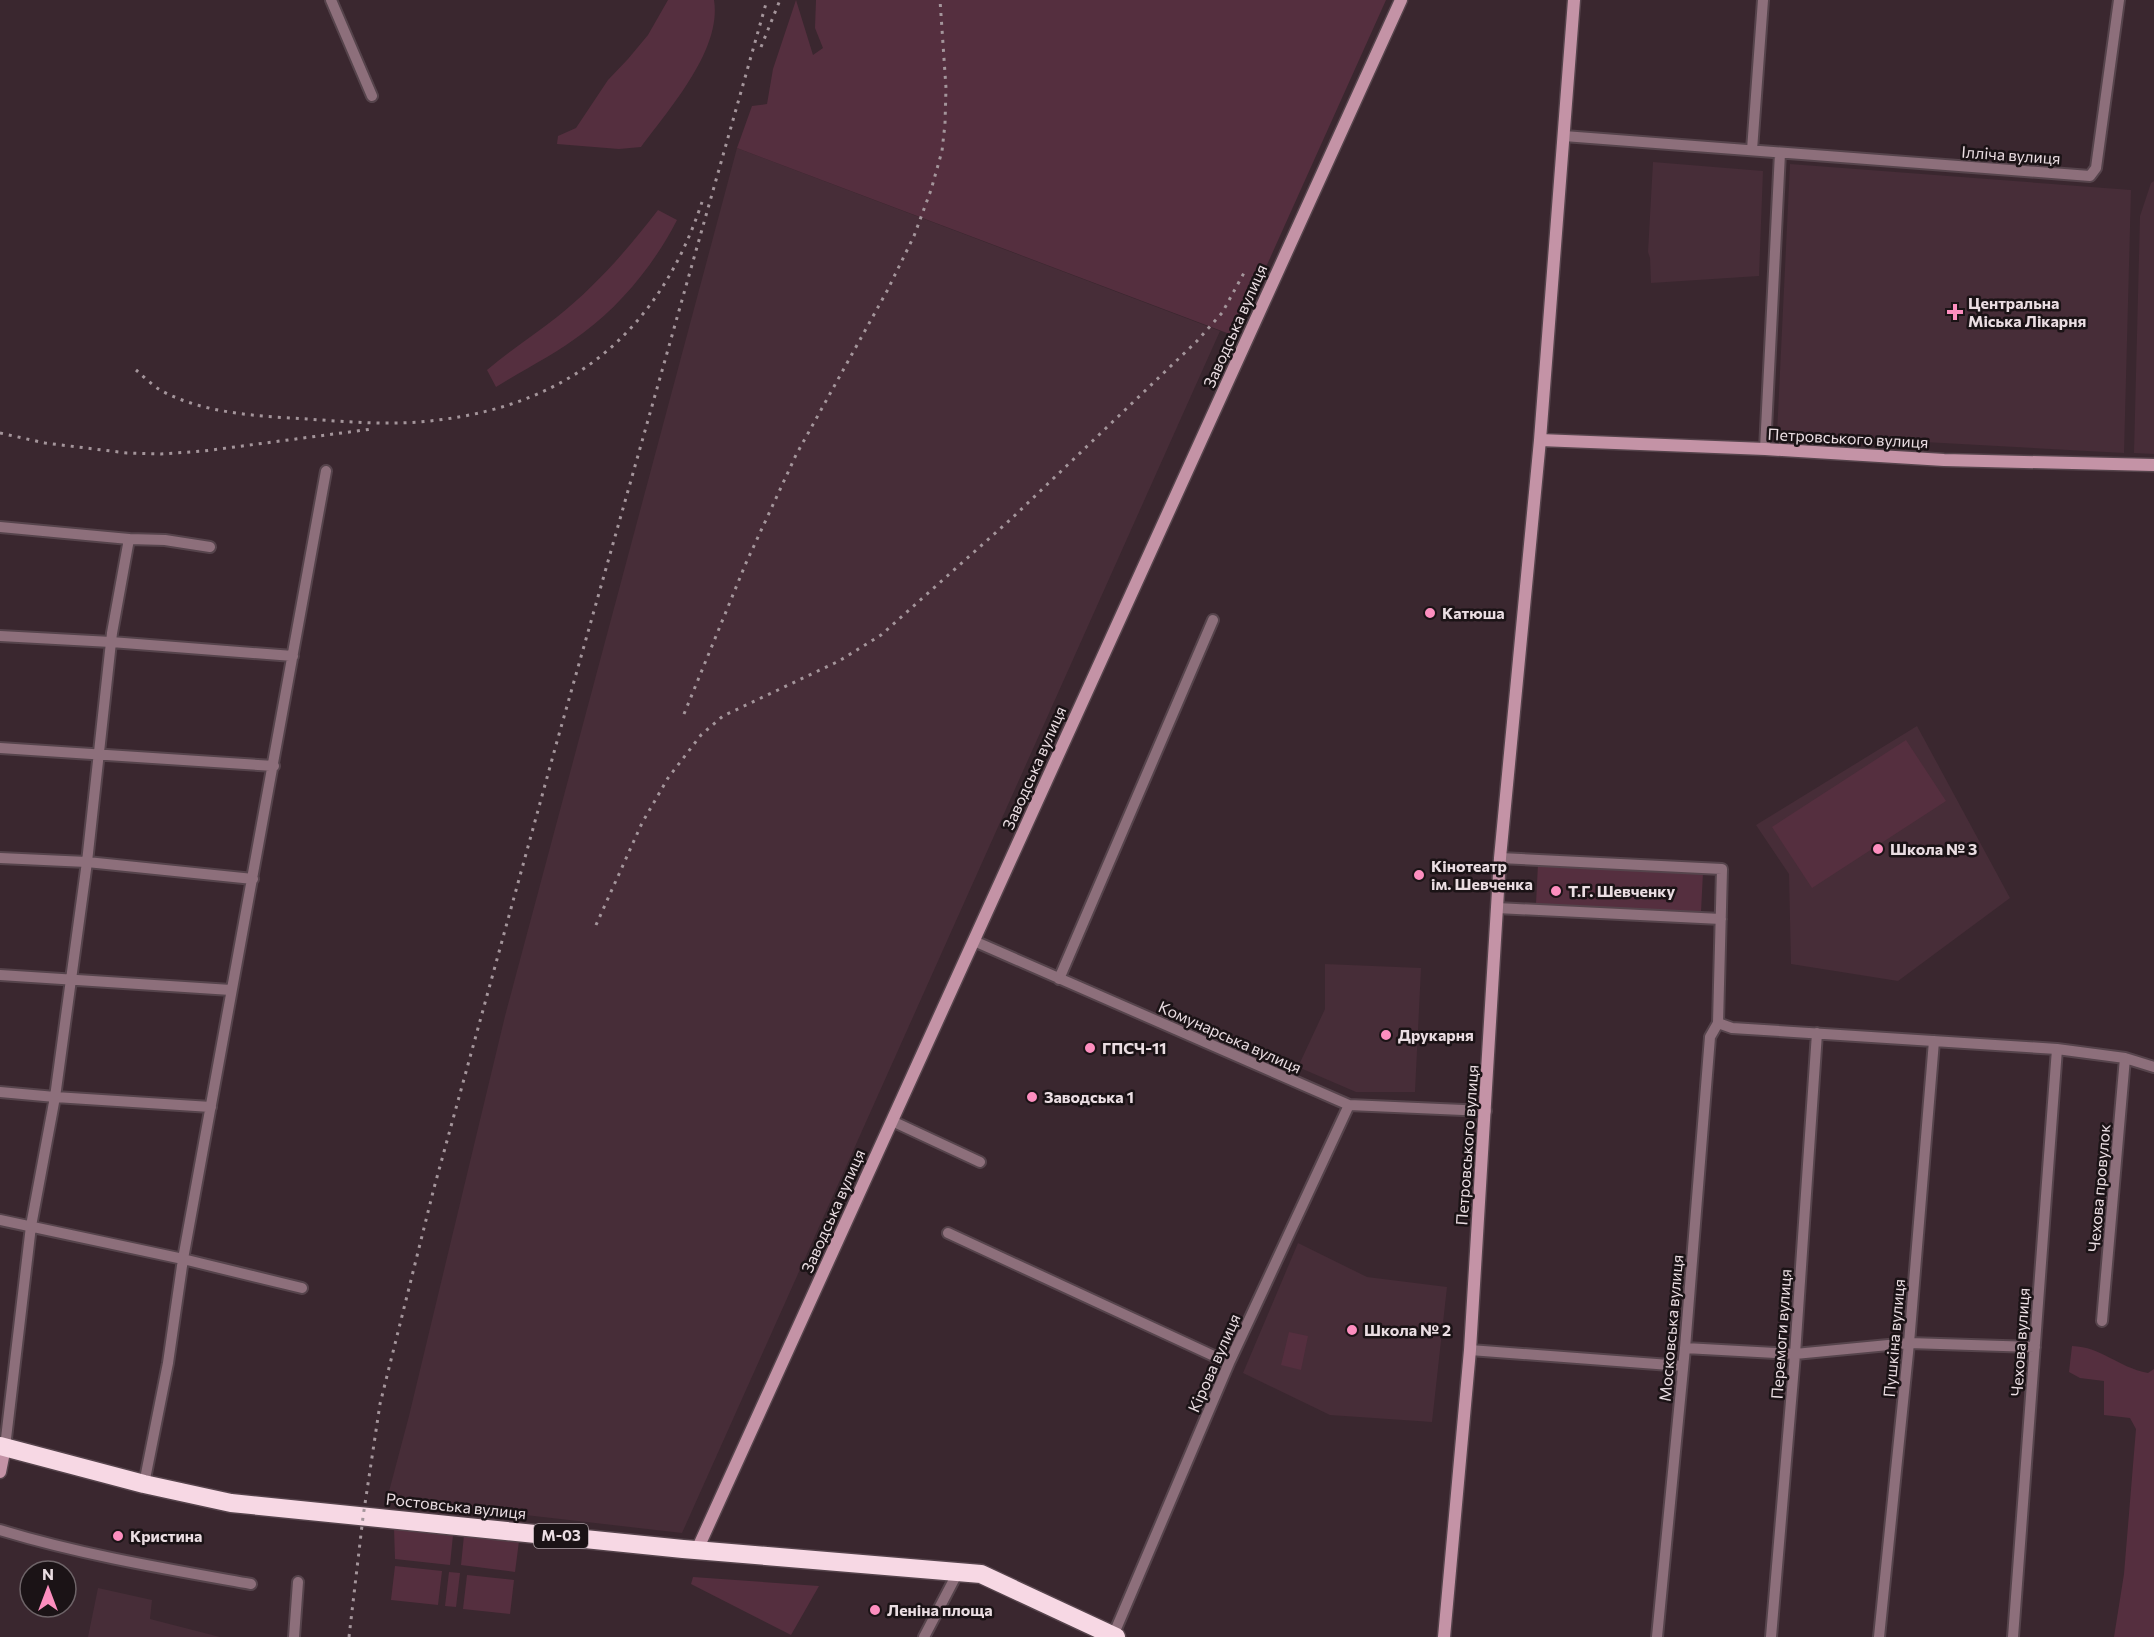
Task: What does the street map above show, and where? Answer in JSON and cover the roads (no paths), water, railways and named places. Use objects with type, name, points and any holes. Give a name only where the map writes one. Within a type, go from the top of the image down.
[{"type":"highway","name":"Ростовська вулиця","points":[[2,1446],[144,1484],[231,1503],[697,1550],[981,1574],[1114,1636]]},
{"type":"main road","name":"Заводська вулиця","points":[[697,1550],[1401,0]]},
{"type":"main road","name":"Петровського вулиця","points":[[1444,1637],[1470,1350],[1500,858],[1540,440],[1574,0]]},
{"type":"main road","name":"Петровського вулиця","points":[[1540,440],[1765,449],[1944,460],[2154,465]]},
{"type":"main road","points":[[0,1472],[2,1446]]},
{"type":"street","points":[[331,0],[372,96]]},
{"type":"street","points":[[1752,150],[1764,0]]},
{"type":"street","name":"Ілліча вулиця","points":[[1564,136],[2090,176],[2096,168],[2119,0]]},
{"type":"street","points":[[1765,449],[1780,153]]},
{"type":"street","points":[[144,1484],[168,1363],[183,1259],[326,471]]},
{"type":"street","points":[[0,527],[129,539],[165,540],[210,547]]},
{"type":"street","points":[[2,1446],[31,1226],[55,1097],[72,979],[111,642],[129,539]]},
{"type":"street","points":[[1059,979],[1213,620]]},
{"type":"street","points":[[0,636],[294,656]]},
{"type":"street","points":[[0,748],[274,766]]},
{"type":"street","points":[[0,858],[87,862],[253,879]]},
{"type":"street","name":"Московська вулиця","points":[[1500,858],[1722,869],[1718,1023],[1710,1036],[1685,1348],[1657,1637]]},
{"type":"street","points":[[1497,909],[1721,919]]},
{"type":"street","name":"Комунарська вулиця","points":[[974,941],[1348,1105],[1486,1111]]},
{"type":"street","points":[[0,975],[231,990]]},
{"type":"street","points":[[1718,1023],[1732,1028],[2057,1049],[2125,1058],[2154,1066]]},
{"type":"street","name":"Перемоги вулиця","points":[[1771,1637],[1795,1354],[1817,1034]]},
{"type":"street","name":"Пушкіна вулиця","points":[[1879,1637],[1909,1343],[1934,1041]]},
{"type":"street","name":"Чехова вулиця","points":[[2013,1637],[2057,1049]]},
{"type":"street","name":"Чехова провулок","points":[[2102,1321],[2125,1058]]},
{"type":"street","points":[[0,1092],[211,1107]]},
{"type":"street","name":"Кірова вулиця","points":[[1114,1636],[1229,1363],[1348,1105]]},
{"type":"street","points":[[892,1121],[980,1162]]},
{"type":"street","points":[[0,1220],[183,1259],[302,1288]]},
{"type":"street","points":[[948,1233],[1229,1363]]},
{"type":"street","points":[[1685,1348],[1795,1354],[1909,1343],[2035,1347]]},
{"type":"street","points":[[1470,1350],[1683,1366]]},
{"type":"street","points":[[0,1530],[38,1542],[252,1584]]},
{"type":"street","points":[[924,1637],[958,1572]]},
{"type":"street","points":[[294,1637],[298,1582]]},
{"type":"railway","points":[[349,1637],[363,1517],[380,1404],[434,1188],[556,745],[767,0]]},
{"type":"railway","points":[[761,47],[780,0]]},
{"type":"railway","points":[[684,714],[746,563],[796,455],[887,291],[914,236],[931,190],[942,151],[945,124],[946,88],[940,0]]},
{"type":"railway","points":[[136,370],[157,388],[177,398],[213,409],[251,415],[389,423],[422,422],[486,411],[530,397],[569,378],[604,353],[635,323],[662,288],[684,247],[702,202]]},
{"type":"railway","points":[[596,925],[642,823],[668,778],[701,735],[723,716],[839,661],[881,635],[1010,520],[1196,342],[1222,313],[1245,271]]},
{"type":"railway","points":[[0,433],[45,443],[127,453],[161,454],[204,451],[372,429]]},
{"type":"place","name":"Центральна Міська Лікарня","points":[[1955,312]]},
{"type":"place","name":"Катюша","points":[[1430,613]]},
{"type":"place","name":"Школа № 3","points":[[1878,849]]},
{"type":"place","name":"Кінотеатр ім. Шевченка","points":[[1419,875]]},
{"type":"place","name":"Т.Г. Шевченку","points":[[1556,891]]},
{"type":"place","name":"Друкарня","points":[[1386,1035]]},
{"type":"place","name":"ГПСЧ-11","points":[[1090,1048]]},
{"type":"place","name":"Заводська 1","points":[[1032,1097]]},
{"type":"place","name":"Школа № 2","points":[[1352,1330]]},
{"type":"place","name":"Кристина","points":[[118,1536]]},
{"type":"place","name":"Леніна площа","points":[[875,1610]]}]
